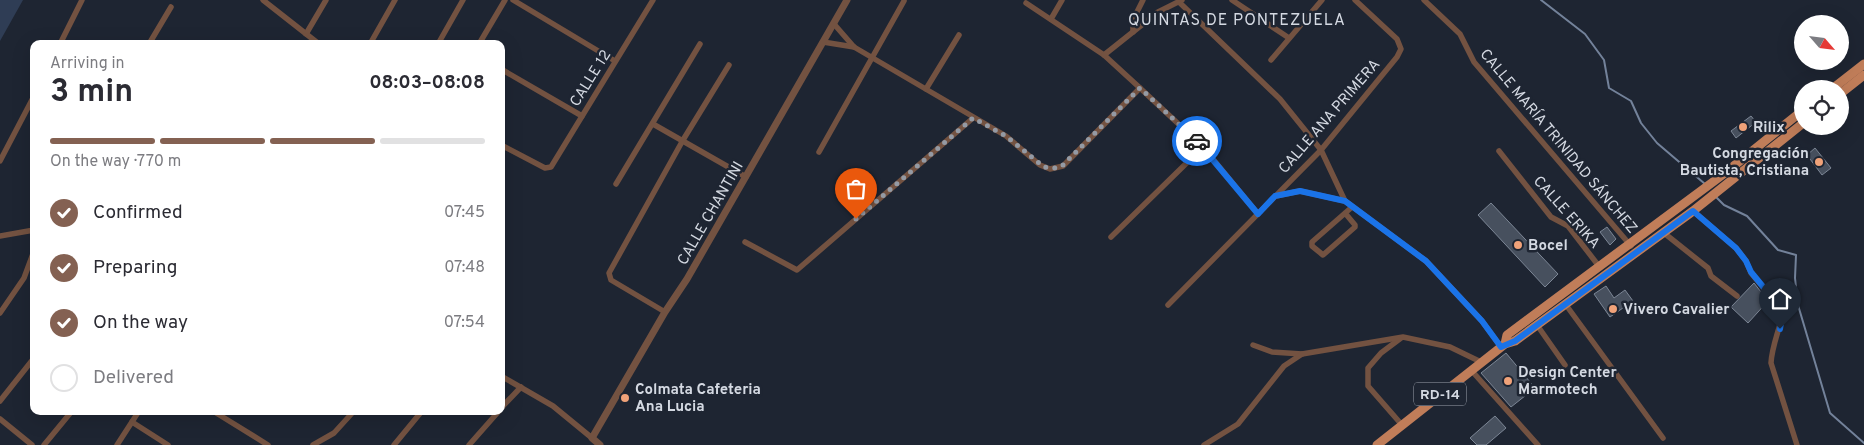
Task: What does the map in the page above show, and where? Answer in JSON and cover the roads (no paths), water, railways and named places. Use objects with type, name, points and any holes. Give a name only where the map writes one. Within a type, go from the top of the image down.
[{"type":"main road","points":[[1844,80],[1864,64]]},
{"type":"main road","points":[[1849,87],[1864,75]]},
{"type":"main road","name":"RD-14","points":[[1503,345],[1507,335],[1598,265],[1725,174],[1794,118]]},
{"type":"main road","name":"RD-14","points":[[1377,445],[1503,345],[1515,341],[1664,233],[1794,131]]},
{"type":"street","points":[[62,40],[82,0]]},
{"type":"street","points":[[263,0],[313,40]]},
{"type":"street","points":[[306,34],[326,0]]},
{"type":"street","points":[[372,40],[395,0]]},
{"type":"street","points":[[440,40],[463,0]]},
{"type":"street","points":[[481,40],[505,0]]},
{"type":"street","points":[[513,0],[615,61]]},
{"type":"street","points":[[644,0],[652,2]]},
{"type":"street","name":"CALLE CHANTINI","points":[[592,438],[665,312],[687,279],[847,0]]},
{"type":"street","points":[[1051,19],[1062,0]]},
{"type":"street","points":[[1133,32],[1133,20],[1143,0]]},
{"type":"street","points":[[1232,0],[1289,38]]},
{"type":"street","points":[[1271,60],[1322,0]]},
{"type":"street","name":"CALLE ANA PRIMERA","points":[[1168,305],[1321,150],[1397,57],[1401,49],[1397,39],[1355,0]]},
{"type":"street","name":"CALLE MARÍA TRINIDAD SÁNCHEZ","points":[[1424,0],[1460,34],[1474,62],[1636,253]]},
{"type":"street","points":[[819,152],[904,1]]},
{"type":"street","name":"CALLE 12","points":[[505,147],[549,169],[652,2]]},
{"type":"street","points":[[1104,55],[1158,12],[1181,2],[1280,99],[1321,150],[1345,201],[1426,261],[1503,345]]},
{"type":"street","points":[[1026,3],[1104,55],[1204,147],[1258,214]]},
{"type":"street","points":[[151,40],[171,7]]},
{"type":"street","points":[[834,24],[854,47],[1006,136],[1040,165],[1050,168],[1062,166],[1140,88]]},
{"type":"street","points":[[926,89],[959,36]]},
{"type":"street","points":[[823,42],[854,47]]},
{"type":"street","points":[[616,184],[700,44]]},
{"type":"street","points":[[665,312],[611,280],[609,273],[683,140],[728,65]]},
{"type":"street","points":[[505,71],[582,116]]},
{"type":"street","points":[[0,161],[30,104]]},
{"type":"street","points":[[745,242],[797,270],[973,118]]},
{"type":"street","points":[[653,124],[746,177]]},
{"type":"street","points":[[1111,237],[1204,147]]},
{"type":"street","name":"CALLE ERIKA","points":[[1499,151],[1551,217],[1568,226],[1598,265]]},
{"type":"street","points":[[1275,196],[1300,191],[1345,201]]},
{"type":"street","points":[[1345,213],[1355,224],[1354,227],[1323,255],[1321,254],[1312,246],[1312,242],[1345,213],[1352,207]]},
{"type":"street","points":[[1696,209],[1736,248],[1746,261],[1751,272],[1783,311],[1771,363],[1797,445]]},
{"type":"street","points":[[0,236],[30,231]]},
{"type":"street","points":[[1664,233],[1708,268],[1711,276],[1737,296]]},
{"type":"street","points":[[0,313],[24,278],[30,262]]},
{"type":"street","points":[[1566,305],[1663,438]]},
{"type":"street","points":[[1537,325],[1565,365]]},
{"type":"street","points":[[1402,425],[1368,386],[1368,368],[1381,353],[1403,337]]},
{"type":"street","points":[[1253,345],[1272,352],[1302,354],[1403,337],[1450,347],[1481,362]]},
{"type":"street","points":[[1204,445],[1238,424],[1284,366],[1302,354]]},
{"type":"street","points":[[0,401],[30,363]]},
{"type":"street","points":[[1471,370],[1538,445]]},
{"type":"street","points":[[505,378],[553,406],[600,445]]},
{"type":"street","points":[[505,404],[521,386]]},
{"type":"street","points":[[44,445],[69,415]]},
{"type":"street","points":[[117,445],[136,415]]},
{"type":"street","points":[[219,415],[268,445]]},
{"type":"street","points":[[313,445],[334,433],[350,415]]},
{"type":"street","points":[[394,445],[419,415]]},
{"type":"street","points":[[469,445],[495,415]]},
{"type":"street","points":[[0,419],[32,445]]},
{"type":"street","points":[[132,422],[168,445]]},
{"type":"waterway","points":[[1541,0],[1585,34],[1604,60],[1609,88],[1631,101],[1641,123],[1657,143],[1705,184]]},
{"type":"waterway","points":[[1716,197],[1724,205],[1747,216],[1778,250],[1796,255],[1795,278],[1798,305],[1830,413],[1864,443]]},
{"type":"place","name":"Rilix","points":[[1743,127]]},
{"type":"place","name":"Congregación Bautista, Cristiana","points":[[1819,162]]},
{"type":"place","name":"Bocel","points":[[1518,245]]},
{"type":"place","name":"Vivero Cavalier","points":[[1613,309]]},
{"type":"place","name":"Design Center Marmotech","points":[[1508,381]]},
{"type":"place","name":"Colmata Cafeteria Ana Lucia","points":[[625,398]]},
{"type":"district","name":"QUINTAS DE PONTEZUELA","points":[[1237,19]]}]
